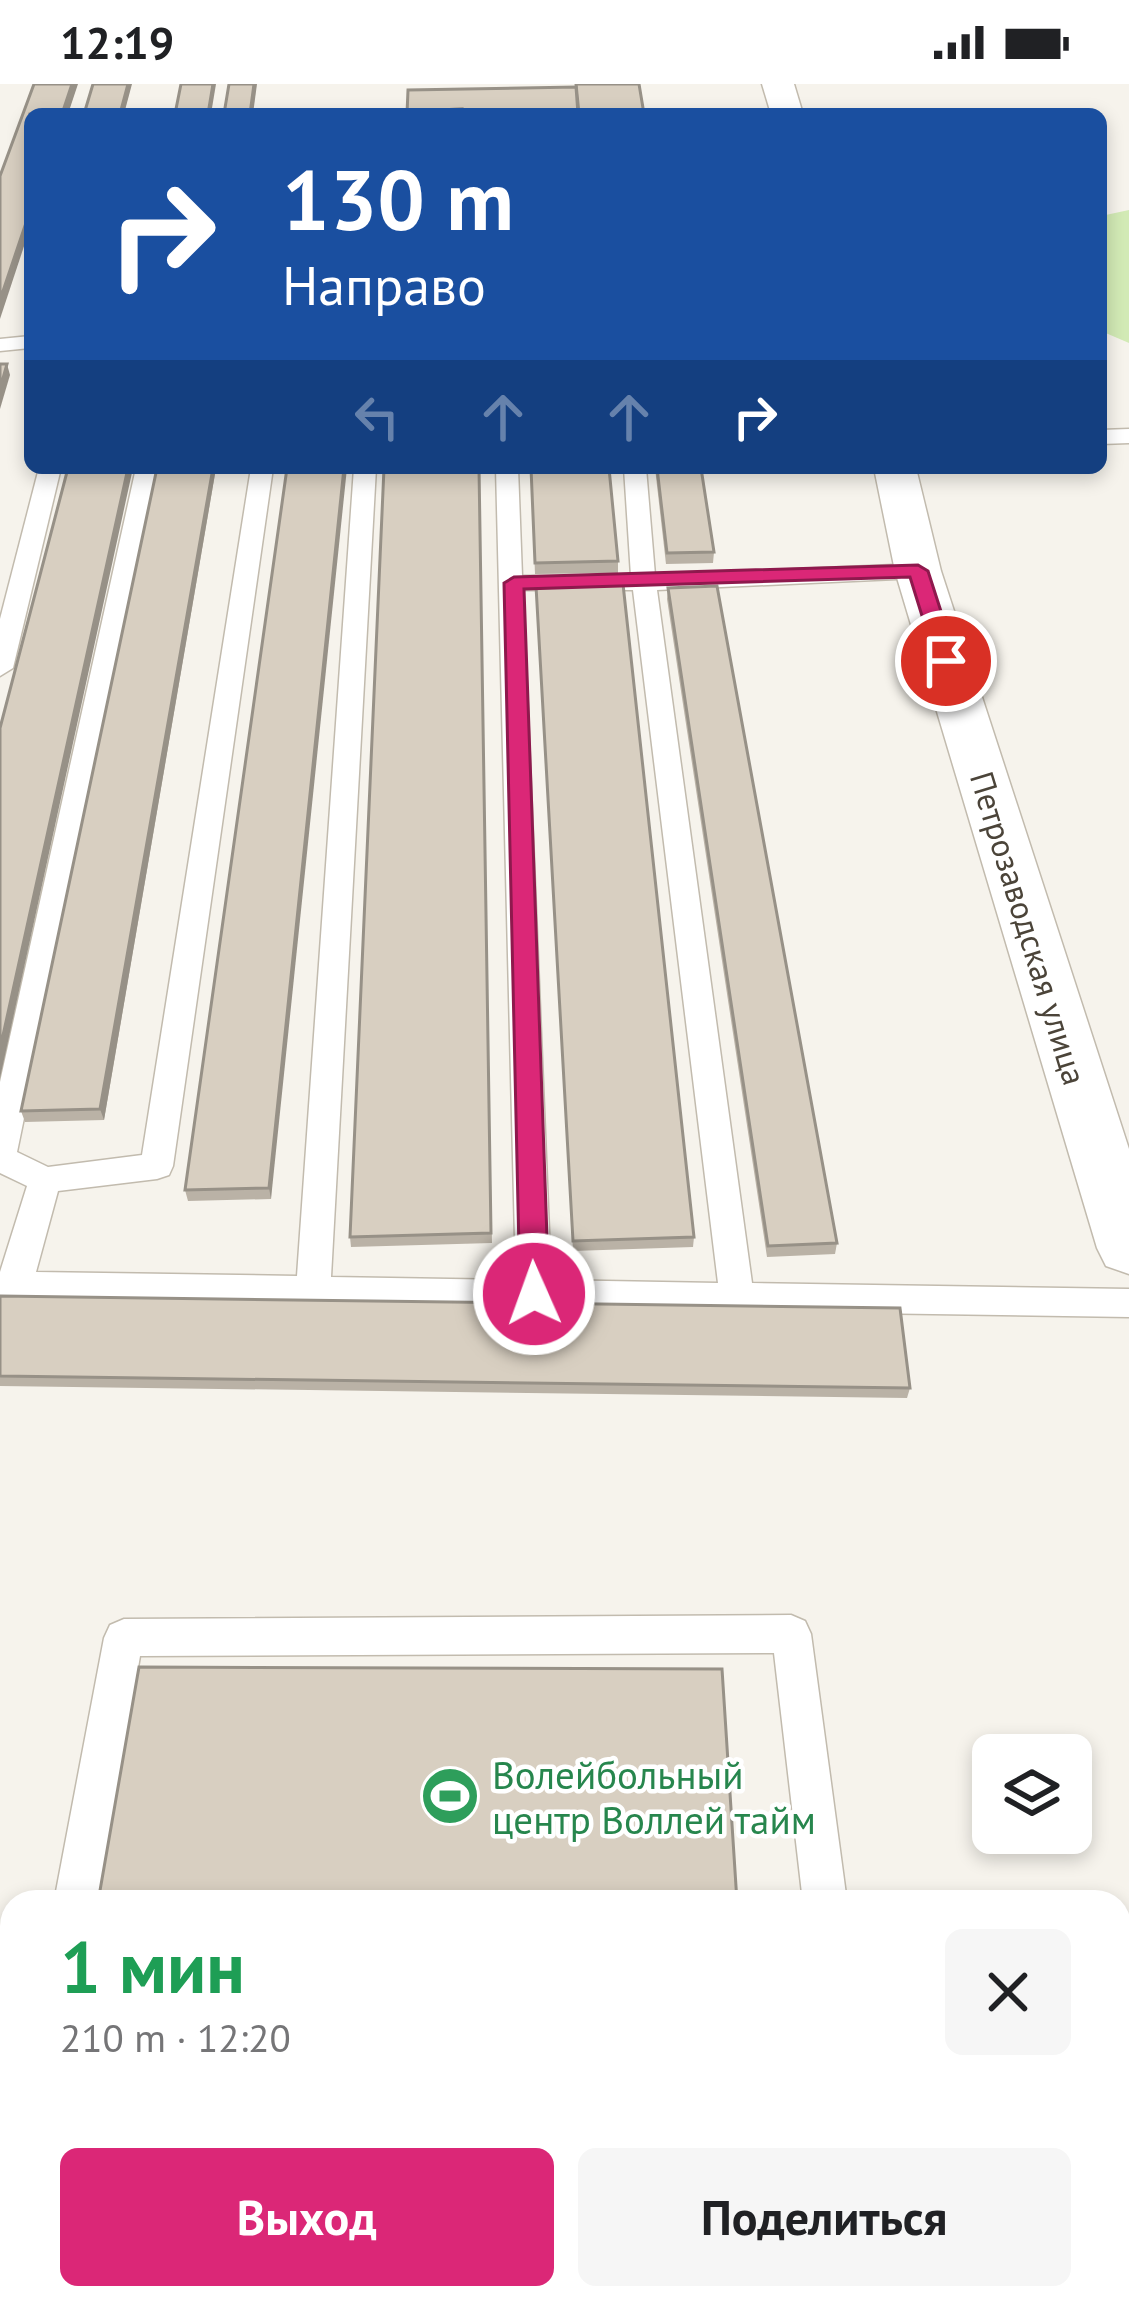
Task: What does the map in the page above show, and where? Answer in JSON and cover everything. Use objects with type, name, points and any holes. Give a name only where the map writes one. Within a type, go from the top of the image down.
[{"type":"street","name":"Петрозаводская улица","points":[[896,474],[918,571],[1127,1235]]},
{"type":"lane","points":[[0,668],[48,474]]},
{"type":"lane","points":[[146,474],[0,1156],[45,1180],[158,1166],[261,474]]},
{"type":"lane","points":[[313,1292],[365,474]]},
{"type":"lane","points":[[507,474],[534,1294]]},
{"type":"lane","points":[[635,474],[644,583],[737,1298]]},
{"type":"lane","points":[[514,583],[644,583],[918,571]]},
{"type":"lane","points":[[45,1180],[8,1286],[1129,1303]]},
{"type":"lane","points":[[78,1890],[124,1638],[791,1634],[823,1890]]},
{"type":"green space","points":[[1129,210],[1129,343],[1107,334],[1107,215]]},
{"type":"building","points":[[34,84],[72,84],[64,108],[25,108]]},
{"type":"building","points":[[93,84],[128,84],[122,108],[86,108]]},
{"type":"building","points":[[181,84],[213,84],[209,108],[176,108]]},
{"type":"building","points":[[229,84],[254,84],[251,108],[225,108]]},
{"type":"building","points":[[576,84],[639,84],[643,108],[578,108]]},
{"type":"building","points":[[576,87],[578,108],[407,108],[408,90]]},
{"type":"building","points":[[24,111],[24,229],[0,300],[0,176]]},
{"type":"building","points":[[66,474],[127,474],[0,1049],[0,728]]},
{"type":"building","points":[[156,474],[212,474],[100,1109],[21,1111]]},
{"type":"building","points":[[286,474],[343,474],[269,1188],[185,1190]]},
{"type":"building","points":[[384,474],[479,474],[491,1233],[350,1237]]},
{"type":"building","points":[[531,474],[610,474],[618,561],[535,563]]},
{"type":"building","points":[[658,474],[702,474],[714,552],[667,553]]},
{"type":"building","points":[[623,584],[694,1237],[573,1241],[536,586]]},
{"type":"building","points":[[717,586],[837,1243],[768,1246],[668,588]]},
{"type":"building","points":[[0,1296],[900,1308],[910,1388],[0,1376]]},
{"type":"building","name":"Волейбольный центр Воллей тайм","points":[[139,1667],[722,1669],[736,1890],[100,1890]]},
{"type":"place","name":"Волейбольный центр Воллей тайм","points":[[450,1796]]},
{"type":"route","points":[[534,1294],[514,583],[644,583],[918,571],[946,661]]}]
